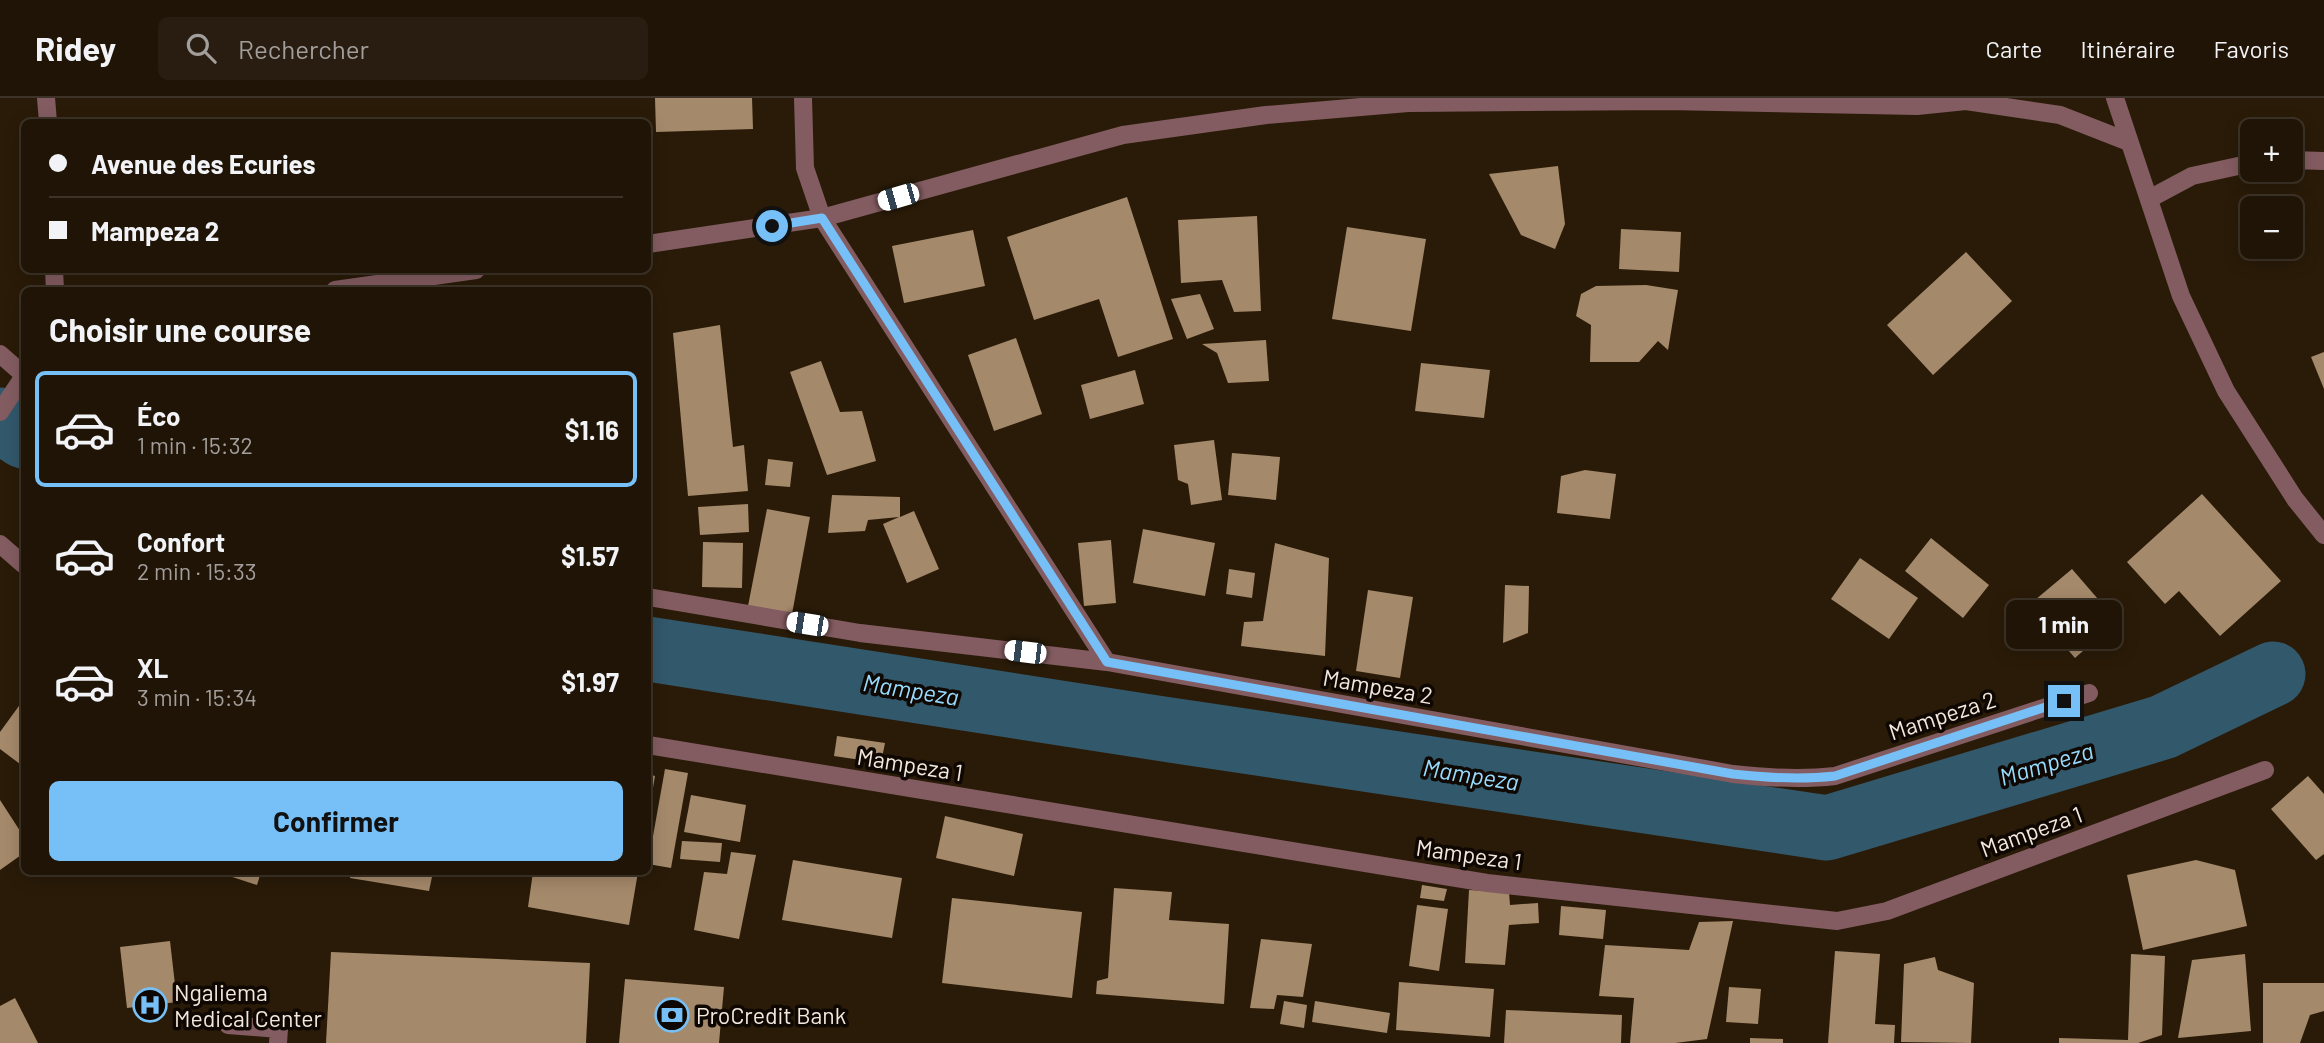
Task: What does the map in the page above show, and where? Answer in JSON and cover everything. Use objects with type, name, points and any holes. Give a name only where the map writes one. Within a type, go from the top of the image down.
[{"type":"street","points":[[46,98],[47,119]]},
{"type":"street","points":[[803,98],[805,167],[822,218],[1107,662]]},
{"type":"street","points":[[2115,98],[2181,296],[2226,391],[2295,499],[2324,535]]},
{"type":"street","points":[[651,244],[822,218],[1124,135],[1266,115],[1408,103],[1675,100],[1917,106],[1970,100],[2060,115],[2129,142]]},
{"type":"street","points":[[2303,160],[2324,161]]},
{"type":"street","points":[[2149,199],[2192,176],[2240,166]]},
{"type":"street","points":[[356,287],[455,273]]},
{"type":"street","points":[[0,354],[21,372]]},
{"type":"street","points":[[4,407],[21,380]]},
{"type":"street","points":[[0,544],[21,562]]},
{"type":"street","name":"Mampeza 2","points":[[651,598],[860,633],[1107,662],[1733,774],[1775,779],[1835,776],[2089,693]]},
{"type":"street","name":"Mampeza 1","points":[[651,745],[1487,883],[1838,920],[1887,911],[2265,770]]},
{"type":"street","points":[[228,1025],[279,1030],[278,1043]]},
{"type":"building","points":[[655,98],[752,98],[753,129],[656,132]]},
{"type":"building","points":[[1558,166],[1565,224],[1555,249],[1521,235],[1489,174]]},
{"type":"building","points":[[1127,197],[1173,339],[1118,357],[1099,299],[1034,320],[1007,237]]},
{"type":"building","points":[[1257,216],[1261,311],[1234,312],[1222,280],[1181,283],[1178,220]]},
{"type":"building","points":[[1347,227],[1426,239],[1411,331],[1332,319]]},
{"type":"building","points":[[1621,229],[1681,232],[1679,272],[1619,269]]},
{"type":"building","points":[[973,230],[985,286],[904,303],[892,246]]},
{"type":"building","points":[[1966,252],[2012,301],[1933,375],[1887,325]]},
{"type":"building","points":[[1646,285],[1678,290],[1668,350],[1658,341],[1639,362],[1590,362],[1591,325],[1576,316],[1581,294],[1596,286]]},
{"type":"building","points":[[1200,294],[1214,329],[1187,339],[1171,299]]},
{"type":"building","points":[[720,325],[733,447],[744,445],[748,491],[688,496],[673,333]]},
{"type":"building","points":[[1016,338],[1042,414],[994,431],[968,355]]},
{"type":"building","points":[[1266,340],[1269,381],[1228,383],[1217,353],[1202,344]]},
{"type":"building","points":[[2324,352],[2324,389],[2311,357]]},
{"type":"building","points":[[821,361],[840,412],[862,411],[876,461],[827,475],[790,372]]},
{"type":"building","points":[[1421,363],[1490,370],[1484,418],[1415,411]]},
{"type":"building","points":[[1135,370],[1144,404],[1090,419],[1081,385]]},
{"type":"building","points":[[1214,440],[1222,500],[1191,505],[1188,484],[1178,480],[1174,445]]},
{"type":"building","points":[[1232,453],[1280,457],[1276,500],[1228,495]]},
{"type":"building","points":[[768,459],[793,462],[790,487],[765,485]]},
{"type":"building","points":[[1585,470],[1616,474],[1610,519],[1557,513],[1561,476]]},
{"type":"building","points":[[2202,494],[2281,581],[2220,636],[2179,591],[2165,604],[2127,562]]},
{"type":"building","points":[[832,495],[900,497],[900,517],[914,511],[939,569],[907,583],[883,524],[899,517],[868,520],[865,531],[828,533]]},
{"type":"building","points":[[748,504],[749,532],[700,535],[698,507]]},
{"type":"building","points":[[767,509],[810,517],[792,614],[748,606]]},
{"type":"building","points":[[1143,529],[1215,543],[1205,596],[1133,583]]},
{"type":"building","points":[[1931,538],[1989,585],[1963,618],[1905,571]]},
{"type":"building","points":[[1111,540],[1116,603],[1084,606],[1078,543]]},
{"type":"building","points":[[703,542],[743,543],[742,588],[702,587]]},
{"type":"building","points":[[1275,543],[1329,558],[1325,656],[1241,646],[1244,622],[1263,621]]},
{"type":"building","points":[[1860,558],[1918,598],[1889,639],[1831,599]]},
{"type":"building","points":[[1229,569],[1255,573],[1252,598],[1226,594]]},
{"type":"building","points":[[2072,569],[2117,621],[2075,658],[2029,605]]},
{"type":"building","points":[[1505,585],[1529,586],[1528,633],[1503,643]]},
{"type":"building","points":[[1368,590],[1413,597],[1400,678],[1356,671]]},
{"type":"building","points":[[21,703],[21,765],[0,749],[0,732]]},
{"type":"building","points":[[837,736],[885,743],[881,763],[834,756]]},
{"type":"building","points":[[665,769],[688,773],[671,868],[651,865],[651,847]]},
{"type":"building","points":[[651,775],[655,776],[651,799]]},
{"type":"building","points":[[2308,776],[2324,794],[2324,854],[2316,860],[2271,809]]},
{"type":"building","points":[[691,795],[746,805],[740,842],[684,832]]},
{"type":"building","points":[[0,800],[21,832],[21,855],[0,870]]},
{"type":"building","points":[[945,816],[1023,834],[1014,876],[936,858]]},
{"type":"building","points":[[682,841],[722,843],[720,862],[680,859]]},
{"type":"building","points":[[731,852],[756,855],[739,939],[694,930],[704,872],[727,874]]},
{"type":"building","points":[[793,860],[902,878],[892,938],[782,920]]},
{"type":"building","points":[[2196,860],[2235,870],[2247,926],[2143,950],[2127,875]]},
{"type":"building","points":[[226,875],[260,875],[257,885]]},
{"type":"building","points":[[350,875],[432,875],[429,891],[350,878]]},
{"type":"building","points":[[533,875],[637,875],[629,925],[528,907]]},
{"type":"building","points":[[1422,885],[1447,889],[1444,901],[1420,898]]},
{"type":"building","points":[[1114,888],[1172,892],[1169,920],[1229,924],[1224,1004],[1096,994],[1097,981],[1108,978]]},
{"type":"building","points":[[1469,890],[1509,892],[1510,905],[1538,903],[1539,923],[1509,925],[1505,965],[1465,963]]},
{"type":"building","points":[[952,898],[1082,912],[1072,998],[942,983]]},
{"type":"building","points":[[1417,905],[1448,909],[1439,971],[1409,966]]},
{"type":"building","points":[[1561,906],[1606,910],[1603,939],[1559,935]]},
{"type":"building","points":[[1733,921],[1707,1039],[1675,1043],[1630,1043],[1634,998],[1599,996],[1605,945],[1689,950],[1699,922]]},
{"type":"building","points":[[1261,939],[1312,944],[1303,997],[1277,995],[1274,1009],[1250,1008]]},
{"type":"building","points":[[170,941],[177,1002],[127,1008],[120,947]]},
{"type":"building","points":[[1835,951],[1880,954],[1875,1024],[1895,1025],[1894,1043],[1828,1043]]},
{"type":"building","points":[[331,952],[590,963],[586,1043],[326,1043]]},
{"type":"building","points":[[2131,954],[2165,956],[2162,1035],[2138,1043],[2059,1043],[2059,1038],[2128,1040]]},
{"type":"building","points":[[2245,954],[2251,1031],[2178,1038],[2192,960]]},
{"type":"building","points":[[1935,957],[1938,970],[1974,983],[1971,1043],[1901,1042],[1904,964]]},
{"type":"building","name":"ProCredit Bank","points":[[625,979],[724,987],[719,1043],[619,1043]]},
{"type":"building","points":[[1399,982],[1494,989],[1490,1037],[1396,1030]]},
{"type":"building","points":[[2263,983],[2324,983],[2324,1011],[2310,1015],[2300,1043],[2263,1043]]},
{"type":"building","points":[[1729,987],[1761,989],[1758,1024],[1726,1022]]},
{"type":"building","points":[[15,998],[38,1043],[0,1043],[0,1006]]},
{"type":"building","points":[[1284,1001],[1307,1005],[1304,1028],[1280,1024]]},
{"type":"building","points":[[1315,1001],[1390,1013],[1387,1033],[1312,1022]]},
{"type":"building","points":[[1506,1010],[1622,1015],[1621,1043],[1504,1043]]},
{"type":"building","points":[[1750,1038],[1783,1039],[1783,1043],[1750,1043]]},
{"type":"waterway","name":"Mampeza","points":[[0,420],[21,434]]},
{"type":"waterway","name":"Mampeza","points":[[651,649],[1827,828],[2163,727],[2273,674]]},
{"type":"place","name":"Ngaliema Medical Center","points":[[150,1005]]},
{"type":"place","name":"ProCredit Bank","points":[[672,1015]]},
{"type":"route","points":[[772,226],[822,218],[1107,662],[1733,774],[1775,779],[1835,776],[2064,701]]}]
